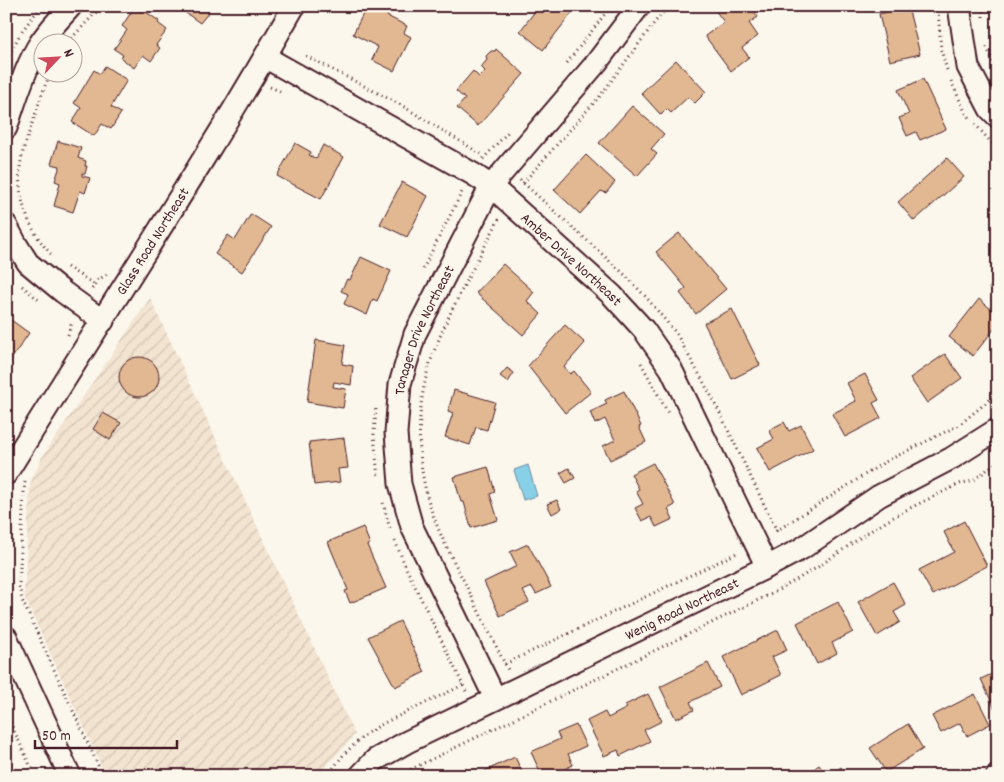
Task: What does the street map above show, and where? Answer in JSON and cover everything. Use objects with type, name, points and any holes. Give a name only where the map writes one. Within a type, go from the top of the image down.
[{"type":"street","points":[[6,128],[28,66],[38,47],[48,32],[71,6]]},
{"type":"street","name":"Glass Road Northeast","points":[[6,474],[103,321],[294,6]]},
{"type":"street","name":"Tanager Drive Northeast","points":[[495,698],[412,527],[400,484],[396,433],[400,384],[415,334],[491,186],[597,62],[639,6]]},
{"type":"street","points":[[959,6],[968,67],[990,109],[998,117]]},
{"type":"street","name":"Amber Drive Northeast","points":[[265,56],[491,186],[612,295],[644,330],[671,369],[767,567]]},
{"type":"street","points":[[6,225],[28,263],[62,292],[103,321]]},
{"type":"street","name":"Wenig Road Northeast","points":[[360,776],[374,760],[406,742],[801,549],[879,496],[952,458],[998,429]]},
{"type":"street","points":[[6,637],[70,776]]},
{"type":"path","points":[[77,32],[102,6]]},
{"type":"path","points":[[564,67],[611,6]]},
{"type":"path","points":[[520,187],[600,96],[669,6]]},
{"type":"path","points":[[983,6],[983,24]]},
{"type":"path","points":[[986,44],[998,76]]},
{"type":"path","points":[[301,54],[402,105],[464,142],[493,162]]},
{"type":"path","points":[[269,89],[275,81]]},
{"type":"path","points":[[48,82],[24,150],[20,183],[22,197],[32,226],[41,242],[54,257]]},
{"type":"path","points":[[480,163],[510,130]]},
{"type":"path","points":[[502,212],[444,327],[435,350],[425,383],[420,432],[425,485],[433,515],[447,548],[511,675]]},
{"type":"path","points":[[494,217],[505,227]]},
{"type":"path","points":[[62,264],[95,285]]},
{"type":"path","points":[[636,356],[673,422]]},
{"type":"path","points":[[768,536],[885,462],[959,425],[998,393]]},
{"type":"path","points":[[29,474],[24,492],[20,592],[103,776]]},
{"type":"path","points":[[501,666],[744,549]]},
{"type":"path","points":[[326,776],[344,754],[367,733],[468,682]]},
{"type":"path","points":[[6,713],[35,776]]},
{"type":"shaded area","points":[[150,298],[355,735],[317,776],[106,776],[24,596],[30,484],[42,457]]},
{"type":"water","points":[[528,465],[537,496],[523,500],[514,470]]},
{"type":"building","points":[[176,6],[207,6],[205,9],[209,12],[200,23]]},
{"type":"building","points":[[372,6],[380,6],[389,11],[387,16],[407,26],[404,33],[411,37],[394,71],[372,60],[378,47],[353,34],[366,8],[370,10]]},
{"type":"building","points":[[539,6],[563,6],[572,13],[543,50],[520,31]]},
{"type":"building","points":[[720,6],[750,6],[758,17],[749,23],[758,36],[742,48],[749,57],[731,71],[705,36],[724,22],[715,10]]},
{"type":"building","points":[[908,7],[920,54],[890,61],[879,14]]},
{"type":"building","points":[[134,8],[141,12],[143,10],[159,21],[158,23],[167,30],[156,45],[160,48],[151,61],[143,55],[134,68],[121,58],[123,55],[114,49],[127,30],[122,26]]},
{"type":"building","points":[[496,49],[524,74],[478,126],[457,108],[465,99],[456,91],[473,71],[479,77],[485,71],[481,67],[487,60],[486,56]]},
{"type":"building","points":[[676,60],[706,92],[695,103],[688,97],[671,113],[667,109],[661,115],[641,93]]},
{"type":"building","points":[[105,66],[127,80],[111,107],[121,113],[111,129],[102,124],[94,136],[72,122],[81,108],[74,103],[94,70],[100,74]]},
{"type":"building","points":[[923,79],[946,129],[920,140],[916,132],[907,136],[899,118],[909,114],[898,90]]},
{"type":"building","points":[[632,106],[664,134],[651,149],[657,154],[637,176],[599,143]]},
{"type":"building","points":[[58,141],[81,148],[78,158],[86,161],[85,166],[87,166],[85,174],[82,173],[82,176],[90,178],[85,193],[80,191],[73,212],[54,206],[60,183],[55,181],[60,166],[51,164]]},
{"type":"building","points":[[295,143],[311,152],[309,155],[316,159],[323,145],[344,157],[321,199],[277,176]]},
{"type":"building","points":[[586,155],[615,182],[606,193],[601,191],[580,214],[554,190]]},
{"type":"building","points":[[947,158],[964,177],[914,221],[898,202]]},
{"type":"building","points":[[402,182],[428,196],[407,237],[380,224]]},
{"type":"building","points":[[251,214],[271,227],[242,272],[215,254],[228,235],[235,240]]},
{"type":"building","points":[[679,233],[726,289],[696,314],[680,293],[686,288],[656,252]]},
{"type":"building","points":[[361,257],[391,271],[377,301],[373,299],[367,315],[344,304],[348,294],[341,291],[347,279],[350,280]]},
{"type":"building","points":[[503,264],[534,292],[527,301],[541,314],[523,335],[476,293]]},
{"type":"building","points":[[998,271],[998,293],[989,289]]},
{"type":"building","points":[[979,299],[998,315],[998,324],[973,356],[949,337]]},
{"type":"building","points":[[732,309],[760,365],[732,379],[704,323]]},
{"type":"building","points":[[11,320],[29,333],[8,364],[6,363],[6,322],[9,324]]},
{"type":"building","points":[[565,325],[585,343],[564,367],[570,374],[574,371],[591,392],[565,413],[528,366]]},
{"type":"building","points":[[316,340],[345,345],[342,364],[353,366],[351,385],[334,382],[333,387],[346,389],[343,408],[307,402]]},
{"type":"building","points":[[945,354],[962,378],[927,403],[910,378]]},
{"type":"building","points":[[143,357],[150,360],[156,366],[159,377],[158,385],[150,394],[143,397],[135,397],[128,394],[120,385],[119,373],[122,366],[131,358]]},
{"type":"building","points":[[507,368],[514,373],[508,382],[500,376]]},
{"type":"building","points":[[865,374],[879,400],[873,403],[881,418],[845,437],[832,414],[856,401],[847,383]]},
{"type":"building","points":[[454,390],[495,402],[487,430],[476,427],[470,445],[445,437],[453,413],[448,411]]},
{"type":"building","points":[[624,391],[641,426],[639,427],[646,442],[610,460],[603,446],[615,440],[605,419],[595,424],[590,412],[607,404],[605,400]]},
{"type":"building","points":[[103,413],[121,423],[110,440],[93,429]]},
{"type":"building","points":[[784,422],[789,431],[801,425],[813,449],[770,472],[757,448],[774,439],[769,430]]},
{"type":"building","points":[[344,438],[348,468],[338,469],[340,482],[314,485],[309,442]]},
{"type":"building","points":[[653,463],[675,505],[668,509],[673,519],[656,527],[651,517],[642,521],[635,508],[643,504],[636,491],[639,489],[631,474]]},
{"type":"building","points":[[488,467],[495,492],[490,494],[498,520],[471,528],[464,502],[461,502],[454,477]]},
{"type":"building","points":[[569,468],[575,478],[566,483],[560,473]]},
{"type":"building","points":[[557,500],[561,509],[552,514],[547,504]]},
{"type":"building","points":[[964,521],[987,566],[933,595],[919,570],[954,552],[944,532]]},
{"type":"building","points":[[363,527],[370,544],[367,545],[386,588],[350,603],[345,591],[348,590],[328,542]]},
{"type":"building","points":[[528,544],[551,587],[536,594],[532,587],[523,591],[529,602],[500,616],[484,582],[517,566],[510,552]]},
{"type":"building","points":[[893,582],[906,605],[894,612],[900,622],[877,636],[858,602]]},
{"type":"building","points":[[838,602],[853,632],[832,643],[837,653],[817,664],[797,623]]},
{"type":"building","points":[[400,621],[425,672],[395,687],[368,637]]},
{"type":"building","points":[[778,630],[787,650],[772,657],[781,675],[741,695],[723,657]]},
{"type":"building","points":[[708,663],[720,687],[690,702],[694,710],[676,719],[660,687]]},
{"type":"building","points":[[998,671],[998,716],[981,679]]},
{"type":"building","points":[[648,694],[662,721],[644,730],[650,741],[620,756],[618,750],[604,756],[587,721],[605,712],[608,718],[627,708],[625,705]]},
{"type":"building","points":[[975,694],[990,724],[967,736],[960,723],[941,733],[932,716]]},
{"type":"building","points":[[908,724],[923,749],[886,772],[870,748]]},
{"type":"building","points":[[576,725],[586,746],[568,754],[573,765],[550,776],[542,776],[531,752],[560,739],[557,733]]},
{"type":"building","points":[[515,757],[524,776],[474,776]]},
{"type":"building","points":[[819,765],[827,776],[809,776],[808,773]]},
{"type":"building","points":[[841,767],[847,776],[829,776]]}]
